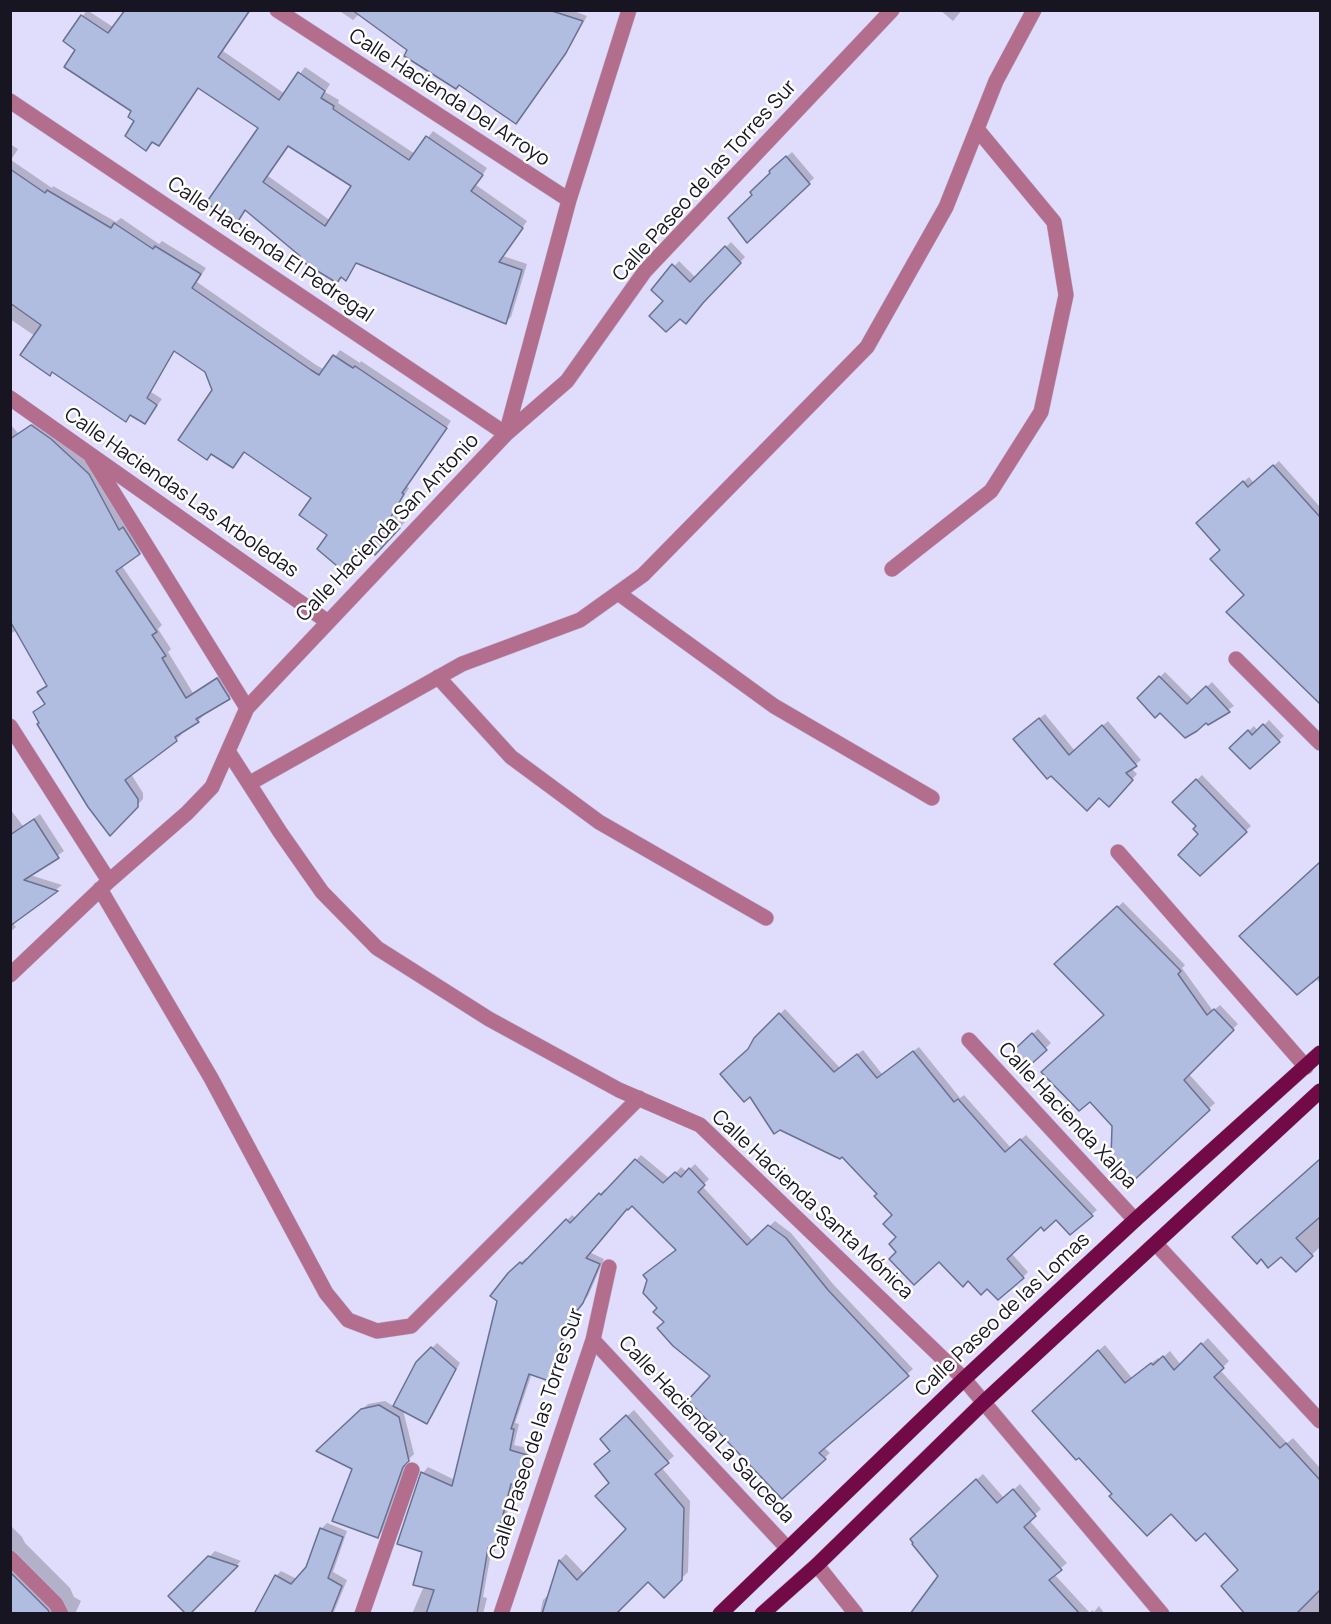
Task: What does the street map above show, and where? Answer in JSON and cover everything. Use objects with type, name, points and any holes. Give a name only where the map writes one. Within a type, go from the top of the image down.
[{"type":"main road","name":"Calle Paseo de las Lomas","points":[[720,1614],[964,1379],[1320,1053]]},
{"type":"main road","points":[[762,1614],[817,1565],[984,1402],[1320,1091]]},
{"type":"street","name":"Calle Hacienda Del Arroyo","points":[[277,10],[569,200]]},
{"type":"street","name":"Calle Hacienda San Antonio","points":[[10,975],[105,885],[187,813],[212,787],[247,708],[506,434],[569,200],[629,10]]},
{"type":"street","name":"Calle Paseo de las Torres Sur","points":[[506,434],[567,381],[645,272],[892,10]]},
{"type":"street","points":[[250,783],[462,664],[580,620],[643,575],[867,347],[946,207],[996,81],[1034,10]]},
{"type":"street","name":"Calle Hacienda El Pedregal","points":[[10,101],[506,434]]},
{"type":"street","points":[[892,569],[991,491],[1023,442],[1041,412],[1066,295],[1054,222],[977,129]]},
{"type":"street","name":"Calle Haciendas Las Arboledas","points":[[10,398],[328,622]]},
{"type":"street","points":[[87,451],[247,708]]},
{"type":"street","points":[[618,593],[774,706],[932,798]]},
{"type":"street","points":[[1236,659],[1320,743]]},
{"type":"street","points":[[438,677],[512,757],[599,822],[766,918]]},
{"type":"street","points":[[10,726],[105,885],[326,1293],[348,1320],[377,1331],[411,1326],[639,1098]]},
{"type":"street","name":"Calle Hacienda Santa Mónica","points":[[228,751],[322,892],[377,948],[489,1019],[619,1090],[700,1125],[964,1379],[1162,1614]]},
{"type":"street","points":[[1118,852],[1306,1066]]},
{"type":"street","name":"Calle Hacienda Xalpa","points":[[969,1040],[1135,1220]]},
{"type":"street","points":[[1156,1244],[1320,1421]]},
{"type":"street","name":"Calle Paseo de las Torres Sur","points":[[501,1614],[593,1340],[609,1267]]},
{"type":"street","name":"Calle Hacienda La Sauceda","points":[[593,1340],[788,1549]]},
{"type":"street","points":[[362,1614],[412,1470]]},
{"type":"street","points":[[10,1558],[56,1604],[61,1614]]},
{"type":"street","points":[[817,1565],[855,1614]]},
{"type":"building","points":[[125,10],[250,10],[218,57],[279,100],[298,72],[325,91],[321,98],[334,106],[333,109],[409,160],[426,136],[483,175],[471,191],[523,228],[499,262],[522,270],[506,324],[356,263],[346,281],[341,277],[337,283],[298,259],[300,256],[245,210],[237,223],[206,203],[258,128],[198,88],[159,146],[152,142],[146,151],[125,136],[134,121],[128,117],[131,111],[64,67],[75,50],[63,41],[81,15],[108,33]],"holes":[[[288,146],[351,186],[325,226],[263,182]]]},
{"type":"building","points":[[352,10],[549,10],[583,21],[566,53],[516,124],[459,85],[456,89],[404,56],[407,50]]},
{"type":"building","points":[[786,156],[810,184],[747,243],[728,218],[752,195],[750,192],[770,173],[769,171]]},
{"type":"building","points":[[10,169],[45,193],[47,190],[111,228],[114,223],[153,249],[155,246],[201,274],[192,288],[319,375],[333,355],[353,368],[355,366],[447,428],[402,493],[404,494],[389,520],[400,528],[375,555],[363,544],[343,571],[317,549],[327,535],[299,515],[311,498],[244,452],[233,468],[211,454],[207,460],[178,440],[212,390],[205,372],[174,351],[147,398],[157,405],[145,424],[130,415],[126,422],[52,372],[50,376],[20,355],[41,325],[10,303]]},
{"type":"building","points":[[725,246],[741,263],[686,324],[680,319],[666,332],[649,316],[663,301],[651,290],[672,264],[690,282]]},
{"type":"building","points":[[31,425],[51,439],[89,474],[119,530],[123,527],[140,554],[116,571],[157,632],[152,635],[166,656],[162,658],[186,698],[217,678],[230,699],[196,719],[199,722],[175,737],[177,741],[125,780],[138,799],[138,807],[110,836],[88,807],[37,724],[39,723],[33,712],[45,704],[37,692],[47,686],[10,621],[10,439]]},
{"type":"building","points":[[1273,465],[1320,517],[1320,704],[1226,612],[1244,595],[1210,559],[1220,550],[1196,523],[1243,481],[1248,487]]},
{"type":"building","points":[[1159,676],[1187,704],[1206,686],[1230,712],[1208,725],[1206,723],[1185,738],[1160,713],[1155,718],[1137,698]]},
{"type":"building","points":[[1039,718],[1069,755],[1102,725],[1137,766],[1126,773],[1133,780],[1109,807],[1099,798],[1087,811],[1051,776],[1047,779],[1013,739]]},
{"type":"building","points":[[1263,724],[1280,742],[1250,769],[1229,748],[1248,730],[1252,735]]},
{"type":"building","points":[[1196,779],[1247,832],[1200,876],[1178,855],[1198,834],[1193,829],[1196,826],[1172,802]]},
{"type":"building","points":[[34,819],[59,858],[24,880],[58,891],[10,926],[10,835]]},
{"type":"building","points":[[1320,862],[1320,976],[1297,995],[1239,936]]},
{"type":"building","points":[[1117,906],[1181,971],[1178,974],[1207,1015],[1214,1009],[1234,1030],[1184,1080],[1210,1110],[1132,1182],[1111,1158],[1112,1126],[1090,1102],[1079,1111],[1041,1072],[1104,1015],[1054,964]]},
{"type":"building","points":[[779,1013],[834,1072],[857,1054],[877,1078],[913,1051],[954,1102],[958,1099],[1005,1152],[1020,1139],[1093,1216],[1070,1235],[1056,1220],[1044,1231],[1041,1227],[1007,1259],[1024,1278],[998,1300],[987,1289],[981,1295],[968,1281],[963,1287],[939,1262],[914,1285],[889,1259],[896,1252],[889,1244],[896,1237],[883,1224],[892,1215],[874,1196],[877,1194],[842,1157],[840,1159],[780,1130],[774,1134],[750,1097],[744,1102],[720,1074],[748,1049],[754,1038]]},
{"type":"building","points":[[1032,1033],[1047,1050],[1028,1067],[1014,1050]]},
{"type":"building","points":[[635,1159],[663,1183],[675,1172],[681,1177],[689,1168],[705,1185],[698,1192],[747,1245],[768,1225],[786,1238],[828,1290],[909,1376],[819,1453],[826,1459],[782,1499],[688,1400],[710,1376],[673,1346],[657,1328],[664,1322],[653,1312],[657,1308],[643,1293],[647,1280],[643,1275],[676,1250],[632,1206],[586,1258],[600,1264],[583,1303],[566,1325],[549,1381],[529,1374],[511,1429],[514,1429],[510,1450],[527,1455],[520,1485],[511,1484],[494,1550],[488,1548],[477,1614],[426,1614],[434,1590],[413,1585],[422,1552],[397,1544],[421,1472],[452,1486],[497,1301],[490,1296],[508,1273],[520,1262],[522,1264],[566,1219],[570,1223]]},
{"type":"building","points":[[1320,1159],[1320,1217],[1296,1238],[1313,1256],[1296,1272],[1281,1257],[1268,1268],[1261,1259],[1257,1264],[1232,1237]]},
{"type":"building","points":[[1201,1343],[1224,1368],[1214,1377],[1280,1448],[1286,1443],[1320,1480],[1320,1590],[1296,1614],[1245,1614],[1221,1586],[1238,1570],[1205,1533],[1196,1541],[1171,1514],[1147,1536],[1109,1496],[1112,1494],[1079,1458],[1076,1460],[1032,1411],[1098,1350],[1125,1383],[1163,1356],[1174,1370]]},
{"type":"building","points":[[431,1347],[456,1369],[427,1424],[393,1406],[416,1362]]},
{"type":"building","points":[[379,1405],[399,1417],[409,1461],[403,1467],[378,1538],[332,1521],[352,1469],[316,1451],[361,1409]]},
{"type":"building","points":[[626,1415],[669,1463],[655,1474],[684,1508],[682,1580],[664,1598],[648,1582],[616,1614],[542,1614],[559,1560],[577,1580],[626,1529],[595,1496],[609,1483],[594,1464],[610,1451],[600,1439]]},
{"type":"building","points":[[976,1479],[997,1503],[1013,1489],[1036,1516],[1024,1527],[1062,1570],[1049,1580],[1080,1614],[910,1614],[938,1576],[910,1539]]},
{"type":"building","points":[[320,1528],[343,1537],[328,1578],[342,1586],[331,1614],[254,1614],[275,1575],[291,1584],[306,1567]]},
{"type":"building","points":[[208,1556],[238,1566],[190,1614],[186,1614],[168,1596]]},
{"type":"building","points":[[10,1572],[48,1610],[50,1614],[10,1614]]}]
